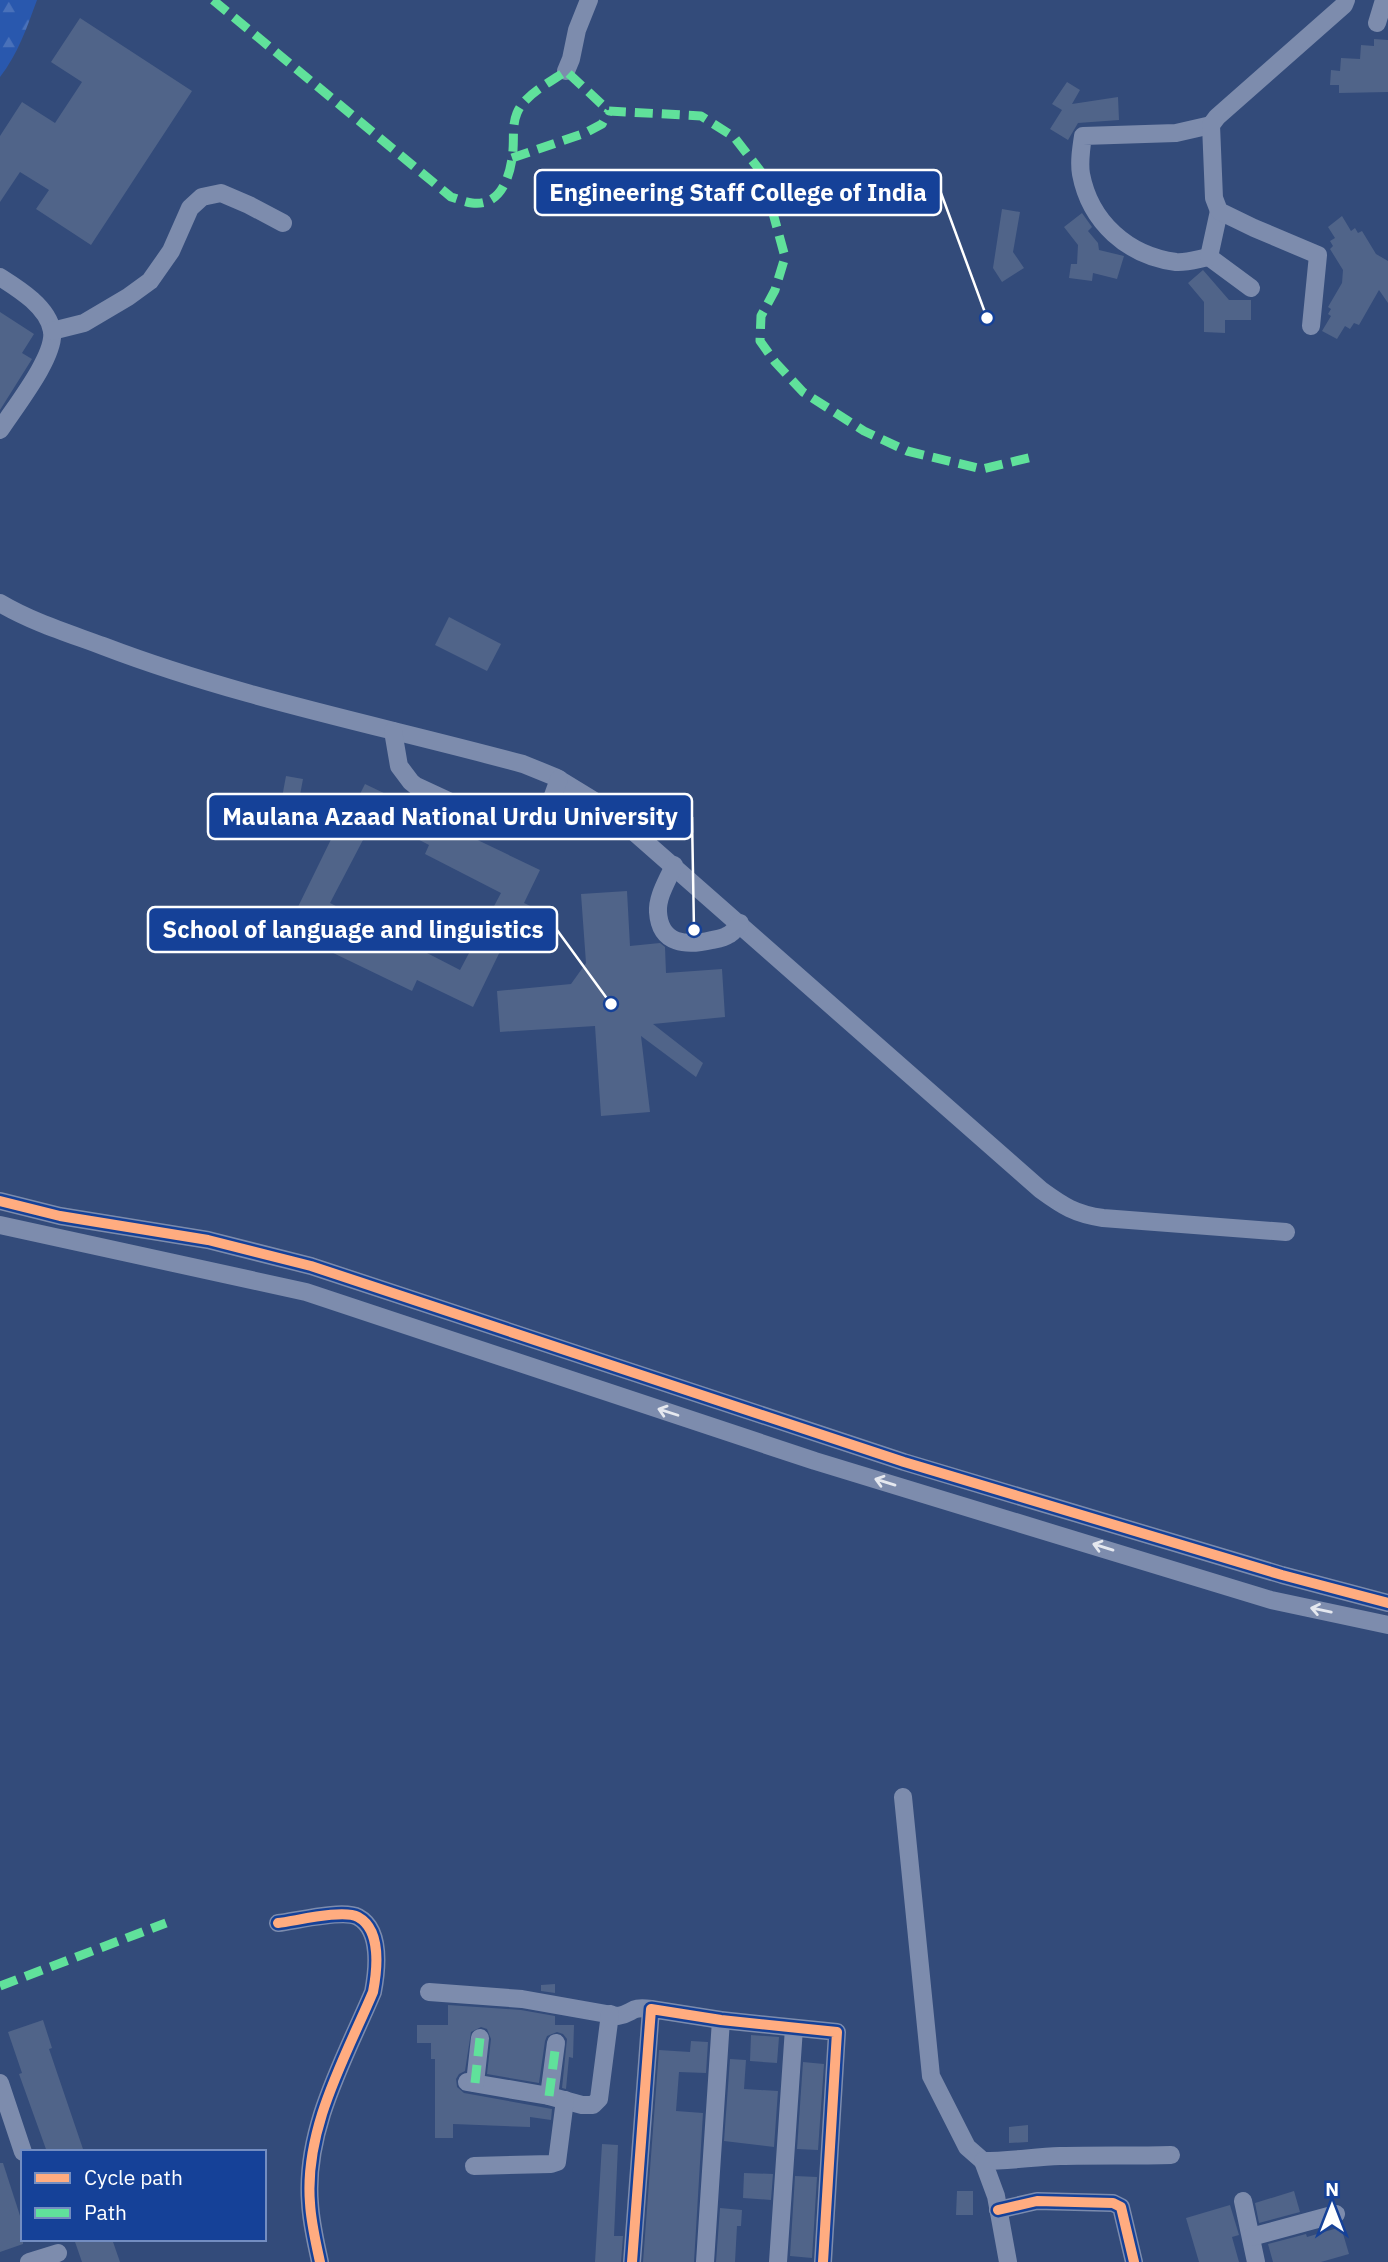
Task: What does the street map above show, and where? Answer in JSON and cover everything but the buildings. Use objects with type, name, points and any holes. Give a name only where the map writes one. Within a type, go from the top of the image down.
[{"type":"street","points":[[566,71],[572,59],[577,30],[589,0]]},
{"type":"street","points":[[1209,257],[1220,211],[1214,198],[1211,125],[1334,14],[1346,0]]},
{"type":"street","points":[[1377,23],[1384,0]]},
{"type":"street","points":[[1211,125],[1176,133],[1083,136],[1081,174],[1102,222],[1115,237],[1145,255],[1178,262],[1209,257],[1251,288]]},
{"type":"street","points":[[52,331],[84,323],[150,281],[171,251],[190,208],[201,197],[220,193],[283,223]]},
{"type":"street","points":[[1220,211],[1318,256],[1311,326]]},
{"type":"street","points":[[0,278],[22,291],[47,317],[52,331],[47,359],[0,430]]},
{"type":"street","points":[[1,607],[141,661],[288,705],[523,764],[559,779],[609,810],[674,865],[1030,1181],[1067,1209],[1102,1218],[1286,1231]]},
{"type":"street","points":[[393,731],[399,766],[411,782],[500,825],[520,827],[543,823],[559,779]]},
{"type":"street","points":[[674,865],[658,907],[659,921],[667,936],[676,941],[693,944],[729,935],[740,923]]},
{"type":"street","points":[[0,1201],[60,1216],[208,1240],[311,1266],[904,1462],[1282,1575],[1388,1603]]},
{"type":"street","points":[[0,1225],[306,1293],[815,1461],[1271,1600],[1388,1625]]},
{"type":"street","points":[[903,1797],[931,2076],[967,2147],[983,2161],[999,2210],[1008,2262]]},
{"type":"street","points":[[278,1923],[346,1914],[359,1917],[371,1931],[376,1951],[373,1992],[322,2114],[313,2153],[310,2201],[320,2262]]},
{"type":"street","points":[[429,1992],[522,1999],[610,2014],[624,2015],[635,2007],[721,2020],[837,2032],[823,2262]]},
{"type":"street","points":[[632,2262],[651,2009]]},
{"type":"street","points":[[480,2038],[471,2083],[593,2105],[599,2099],[610,2014]]},
{"type":"street","points":[[705,2262],[721,2020]]},
{"type":"street","points":[[778,2262],[794,2028]]},
{"type":"street","points":[[474,2166],[557,2162],[556,2043]]},
{"type":"street","points":[[0,2083],[22,2150]]},
{"type":"street","points":[[983,2161],[1064,2156],[1171,2155]]},
{"type":"street","points":[[999,2210],[1037,2201],[1113,2203],[1121,2207],[1134,2262]]},
{"type":"street","points":[[1243,2201],[1256,2262]]},
{"type":"street","points":[[1251,2237],[1336,2214]]},
{"type":"street","points":[[29,2262],[57,2252]]},
{"type":"green space","points":[[0,0],[37,0],[17,50],[0,77]]},
{"type":"marked path","points":[[213,0],[451,197],[467,202],[482,203],[498,194],[510,169],[517,113],[532,94],[566,71],[609,111],[701,116],[734,137],[762,173],[785,257],[775,290],[761,316],[760,341],[803,392],[864,431],[907,451],[982,469],[1037,456]]},
{"type":"marked path","points":[[512,158],[585,133],[602,124],[609,111]]},
{"type":"marked path","points":[[0,1986],[166,1923]]},
{"type":"marked path","points":[[475,2083],[480,2038]]},
{"type":"marked path","points":[[549,2096],[556,2043]]},
{"type":"cycle path","points":[[0,1201],[60,1216],[208,1240],[311,1266],[904,1462],[1282,1575],[1388,1603]]},
{"type":"cycle path","points":[[278,1923],[342,1914],[358,1917],[371,1931],[376,1952],[373,1992],[339,2068],[313,2148],[310,2203],[320,2262]]},
{"type":"cycle path","points":[[632,2262],[651,2009],[721,2020],[837,2032],[823,2262]]},
{"type":"cycle path","points":[[998,2210],[1037,2201],[1113,2203],[1121,2207],[1134,2262]]},
{"type":"place","name":"Engineering Staff College of India","points":[[987,318]]},
{"type":"place","name":"Maulana Azaad National Urdu University","points":[[694,930]]},
{"type":"place","name":"School of language and linguistics","points":[[611,1004]]}]
